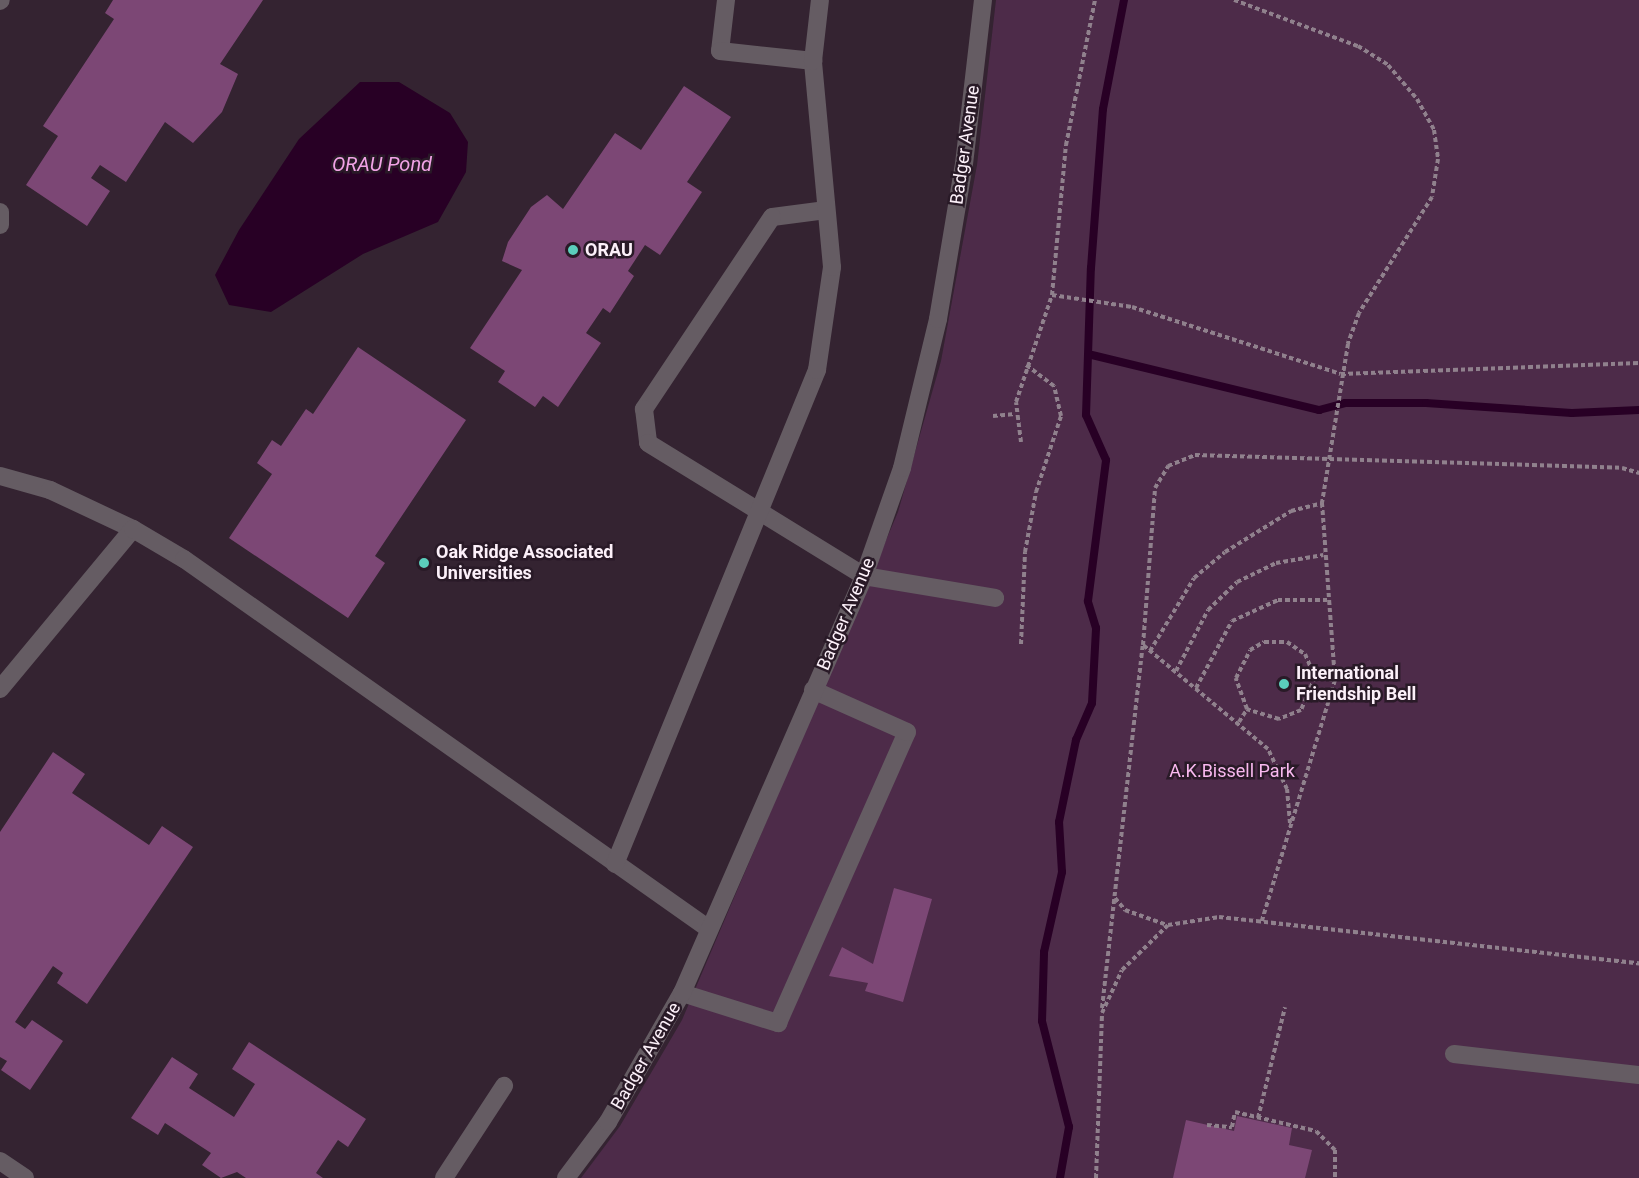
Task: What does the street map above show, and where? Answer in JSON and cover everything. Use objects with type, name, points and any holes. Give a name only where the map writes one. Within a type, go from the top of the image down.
[{"type":"street","points":[[726,0],[720,51],[813,61]]},
{"type":"street","points":[[615,864],[761,515],[817,370],[832,267],[813,61],[820,0]]},
{"type":"street","name":"Badger Avenue","points":[[566,1178],[608,1122],[682,993],[864,576],[902,468],[938,319],[964,164],[983,0]]},
{"type":"street","points":[[826,210],[772,217],[644,409],[648,443],[761,515],[864,576],[995,598]]},
{"type":"street","points":[[0,212],[0,225]]},
{"type":"street","points":[[0,476],[50,490],[133,530],[184,559],[709,929]]},
{"type":"street","points":[[0,689],[133,530]]},
{"type":"street","points":[[682,993],[778,1023],[906,732],[813,690]]},
{"type":"street","points":[[1454,1054],[1639,1075]]},
{"type":"street","points":[[444,1178],[504,1086]]},
{"type":"street","points":[[0,1161],[25,1178]]},
{"type":"path","points":[[1021,442],[1015,414],[1026,365],[1052,296],[1066,145],[1095,0]]},
{"type":"path","points":[[1234,0],[1358,46],[1388,65],[1417,99],[1434,130],[1438,159],[1432,197],[1359,313],[1341,374],[1322,503],[1323,555],[1335,680],[1262,921]]},
{"type":"path","points":[[1052,296],[1066,301],[1132,307],[1341,374],[1639,363]]},
{"type":"path","points":[[1021,644],[1024,552],[1036,492],[1061,416],[1054,386],[1026,365]]},
{"type":"path","points":[[993,416],[1015,414]]},
{"type":"path","points":[[1096,1178],[1102,1013],[1143,645],[1155,489],[1168,466],[1195,455],[1329,463],[1598,467],[1639,473]]},
{"type":"path","points":[[1149,651],[1194,578],[1209,565],[1257,529],[1322,503]]},
{"type":"path","points":[[1176,671],[1208,610],[1238,582],[1276,563],[1323,555]]},
{"type":"path","points":[[1196,688],[1232,621],[1278,600],[1327,600]]},
{"type":"path","points":[[1264,642],[1287,642],[1305,654],[1315,677],[1301,710],[1279,719],[1247,709],[1236,678],[1250,650],[1264,642]]},
{"type":"path","points":[[1143,645],[1239,722],[1280,768],[1291,826]]},
{"type":"path","points":[[1315,677],[1335,680]]},
{"type":"path","points":[[1239,722],[1247,709]]},
{"type":"path","points":[[1114,897],[1125,910],[1168,925],[1219,917],[1639,963]]},
{"type":"path","points":[[1102,1013],[1122,970],[1168,925]]},
{"type":"path","points":[[1258,1118],[1285,1007]]},
{"type":"path","points":[[1208,1125],[1232,1127],[1234,1112],[1326,1136],[1335,1150],[1335,1178]]},
{"type":"green space","name":"A.K.Bissell Park","points":[[996,0],[1639,0],[1639,1178],[581,1178],[620,1126],[682,1020],[898,512],[941,361],[977,165]]},
{"type":"water","name":"ORAU Pond","points":[[360,82],[399,82],[450,113],[468,142],[466,172],[438,222],[363,254],[271,312],[229,305],[215,275],[239,230],[299,139]]},
{"type":"building","points":[[113,0],[263,0],[220,64],[238,74],[222,112],[193,143],[165,122],[126,182],[100,165],[91,178],[110,191],[87,226],[26,185],[58,136],[43,126],[114,19],[105,13]]},
{"type":"building","name":"ORAU","points":[[684,86],[731,117],[687,182],[702,192],[660,255],[645,245],[628,271],[634,276],[610,313],[603,308],[586,333],[601,343],[558,407],[543,396],[535,407],[498,382],[505,371],[470,348],[522,270],[502,261],[508,242],[531,207],[547,195],[563,209],[615,133],[641,150]]},
{"type":"building","points":[[358,347],[466,420],[375,556],[385,563],[348,618],[229,538],[272,474],[257,463],[272,440],[281,446],[306,409],[313,414]]},
{"type":"building","points":[[53,752],[85,774],[72,793],[149,845],[162,826],[193,847],[87,1004],[57,983],[63,973],[53,966],[15,1022],[25,1029],[32,1020],[63,1041],[30,1090],[1,1070],[7,1061],[0,1057],[0,832]]},
{"type":"building","points":[[894,888],[932,899],[903,1002],[865,991],[868,983],[829,976],[842,947],[873,964]]},
{"type":"building","points":[[249,1042],[366,1119],[348,1147],[338,1140],[316,1173],[323,1178],[246,1178],[237,1172],[221,1178],[202,1165],[211,1153],[165,1123],[158,1135],[131,1118],[172,1057],[198,1074],[189,1088],[234,1117],[255,1084],[232,1069]]},
{"type":"building","points":[[1237,1116],[1292,1128],[1289,1145],[1312,1150],[1305,1178],[1173,1178],[1186,1120],[1234,1131]]},
{"type":"waterway","points":[[1060,1178],[1069,1127],[1042,1021],[1044,952],[1062,872],[1059,822],[1076,740],[1092,703],[1096,628],[1088,601],[1106,460],[1086,415],[1091,268],[1103,109],[1124,0]]},
{"type":"waterway","points":[[1092,355],[1319,410],[1345,403],[1426,403],[1572,413],[1639,410]]},
{"type":"place","name":"ORAU","points":[[573,250]]},
{"type":"place","name":"Oak Ridge Associated Universities","points":[[424,563]]},
{"type":"place","name":"International Friendship Bell","points":[[1284,684]]}]
